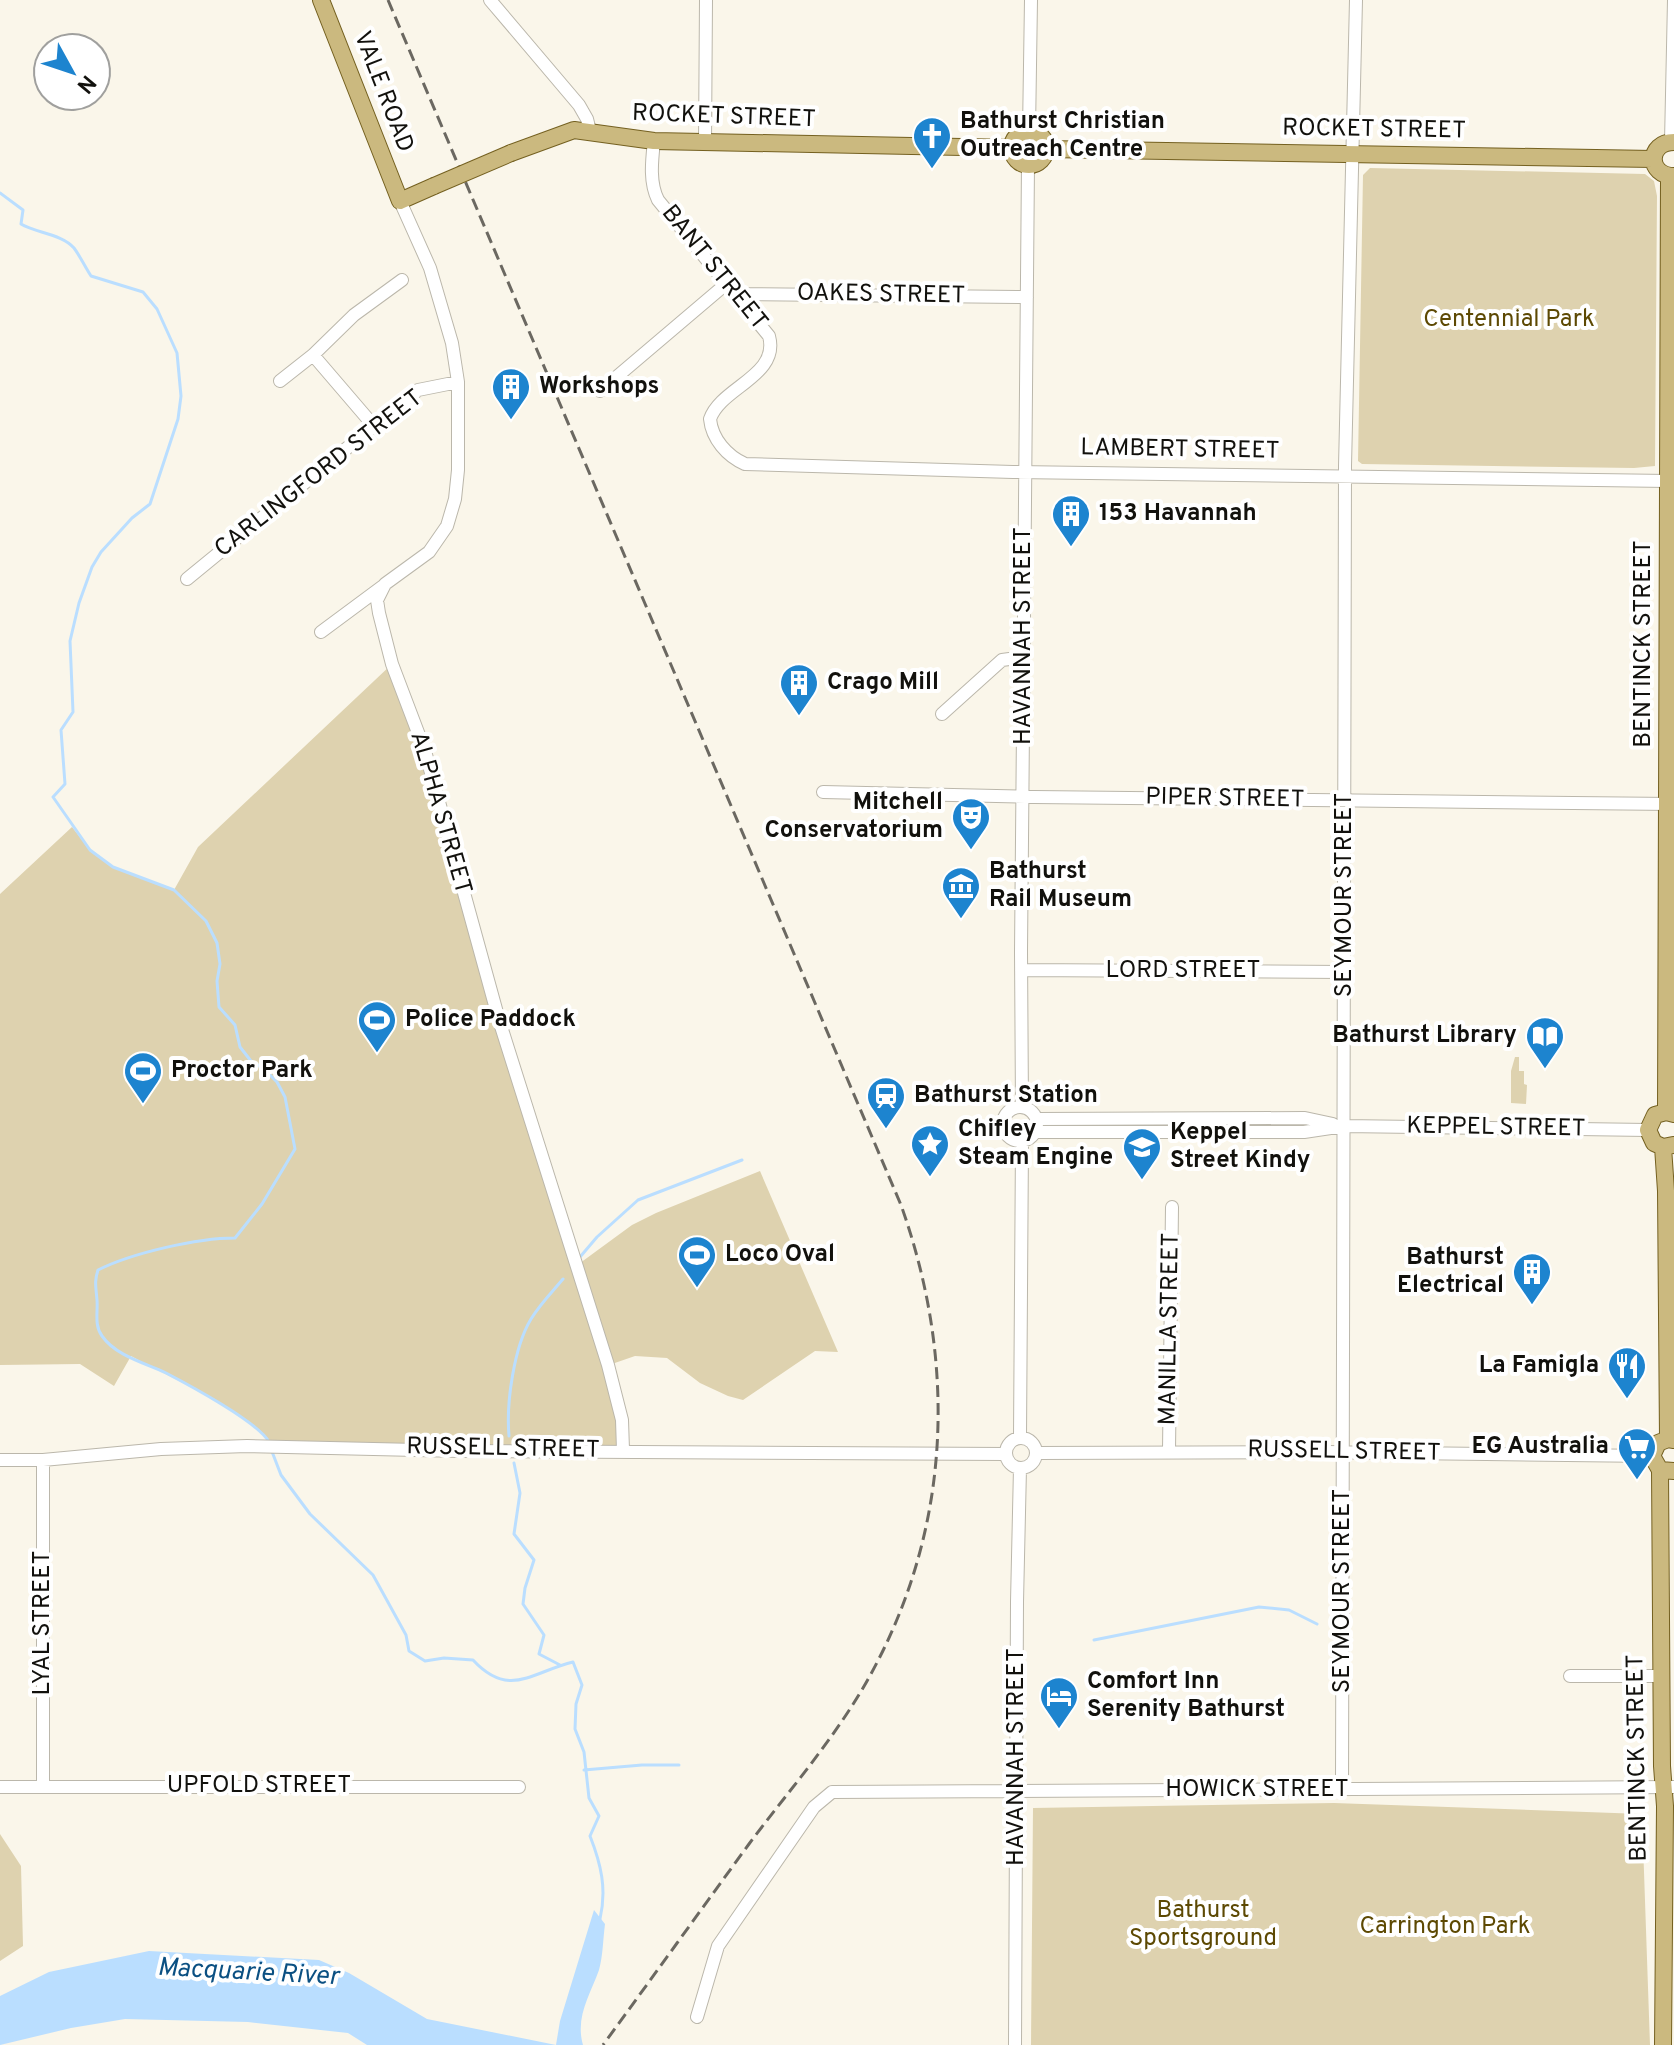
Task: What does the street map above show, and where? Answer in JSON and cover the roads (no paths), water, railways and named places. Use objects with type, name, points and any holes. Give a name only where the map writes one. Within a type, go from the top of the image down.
[{"type":"main road","name":"VALE ROAD","points":[[321,0],[400,201]]},
{"type":"main road","name":"ROCKET STREET","points":[[400,201],[555,135],[574,130],[654,141],[1012,148]]},
{"type":"main road","points":[[1029,131],[1039,134],[1046,149],[1038,163],[1028,165],[1015,158],[1012,148],[1019,134],[1029,131]]},
{"type":"main road","points":[[1672,142],[1658,147],[1653,159],[1658,171],[1672,176]]},
{"type":"main road","name":"ROCKET STREET","points":[[1046,149],[1653,159]]},
{"type":"main road","name":"BENTINCK STREET","points":[[1670,1113],[1672,176]]},
{"type":"main road","points":[[1662,1466],[1658,1443],[1671,1440],[1669,1146],[1651,1139],[1648,1130],[1651,1119],[1670,1113]]},
{"type":"main road","name":"BENTINCK STREET","points":[[1662,1466],[1661,1676],[1669,1787],[1663,2045]]},
{"type":"street","points":[[490,0],[579,105],[590,131]]},
{"type":"street","points":[[705,143],[706,0]]},
{"type":"street","points":[[1029,131],[1031,0]]},
{"type":"street","name":"SEYMOUR STREET","points":[[1342,1790],[1345,476],[1356,0]]},
{"type":"street","points":[[1672,142],[1674,0]]},
{"type":"street","name":"BANT STREET","points":[[654,141],[654,194],[765,328],[771,349],[763,366],[720,404],[710,419]]},
{"type":"street","name":"HAVANNAH STREET","points":[[1022,1107],[1028,165]]},
{"type":"street","points":[[321,632],[429,552],[447,526],[455,499],[458,382],[452,343],[430,268],[400,201]]},
{"type":"street","points":[[280,381],[313,355],[354,315],[402,280]]},
{"type":"street","points":[[600,391],[731,289]]},
{"type":"street","name":"OAKES STREET","points":[[731,289],[1027,297]]},
{"type":"street","points":[[313,355],[373,425]]},
{"type":"street","name":"CARLINGFORD STREET","points":[[187,579],[418,390],[458,382]]},
{"type":"street","name":"LAMBERT STREET","points":[[710,419],[712,431],[721,445],[739,461],[751,465],[1671,482]]},
{"type":"street","name":"ALPHA STREET","points":[[385,584],[377,600],[392,664],[425,751],[499,1020],[608,1365],[622,1420],[623,1450]]},
{"type":"street","points":[[942,714],[1002,660],[1024,657]]},
{"type":"street","name":"PIPER STREET","points":[[823,792],[1670,804]]},
{"type":"street","name":"LORD STREET","points":[[1021,970],[1344,972]]},
{"type":"street","points":[[1022,1107],[1030,1110],[1037,1126],[1029,1140],[1022,1142],[1008,1136],[1003,1126],[1009,1111],[1022,1107]]},
{"type":"street","points":[[1121,1132],[1122,1117]]},
{"type":"street","name":"KEPPEL STREET","points":[[1037,1126],[1122,1117],[1304,1132],[1344,1126],[1648,1130]]},
{"type":"street","name":"KEPPEL STREET","points":[[1037,1126],[1121,1132],[1246,1125]]},
{"type":"street","points":[[1020,1437],[1022,1142]]},
{"type":"street","name":"MANILLA STREET","points":[[1169,1451],[1172,1207]]},
{"type":"street","points":[[1020,1437],[1032,1442],[1036,1453],[1031,1464],[1020,1468],[1009,1462],[1006,1454],[1008,1445],[1020,1437]]},
{"type":"street","name":"RUSSELL STREET","points":[[0,1460],[43,1460],[161,1449],[247,1446],[460,1451],[1006,1454]]},
{"type":"street","name":"RUSSELL STREET","points":[[1036,1453],[1343,1452],[1662,1466]]},
{"type":"street","name":"LYAL STREET","points":[[43,1460],[43,1786]]},
{"type":"street","name":"HAVANNAH STREET","points":[[1015,2045],[1020,1468]]},
{"type":"street","points":[[1570,1676],[1661,1676]]},
{"type":"street","name":"UPFOLD STREET","points":[[0,1787],[519,1787]]},
{"type":"street","name":"HOWICK STREET","points":[[697,2017],[710,1967],[729,1927],[814,1807],[825,1795],[839,1791],[1669,1787]]},
{"type":"water","points":[[594,1910],[605,1924],[599,1970],[582,2016],[583,2045],[556,2045],[560,2021]]},
{"type":"water","name":"Macquarie River","points":[[149,1951],[319,1960],[349,1973],[427,2019],[556,2045],[367,2045],[348,2033],[248,2022],[125,2019],[0,2045],[0,1996],[49,1972]]},
{"type":"waterway","points":[[0,193],[23,210],[21,224],[69,243],[91,276],[143,292],[157,309],[177,353],[181,396],[178,419],[150,504],[132,518],[101,552],[79,603],[70,641],[73,712],[61,730],[65,784],[53,797],[90,850],[113,867],[174,890],[206,921],[217,943],[219,1007],[235,1025],[240,1047],[251,1061],[277,1082],[285,1097],[295,1149],[262,1204],[235,1238],[165,1248],[98,1270],[98,1327],[115,1349],[222,1404],[252,1424],[269,1442]]},
{"type":"waterway","points":[[580,1257],[638,1200],[742,1160]]},
{"type":"waterway","points":[[509,1436],[510,1392],[520,1344],[535,1313],[563,1279]]},
{"type":"waterway","points":[[271,1449],[281,1475],[310,1514],[373,1575],[406,1635],[409,1651],[425,1661],[444,1658],[473,1660],[486,1672],[510,1680],[533,1676],[573,1662],[582,1685],[576,1704],[575,1729],[584,1752],[589,1798],[599,1816],[590,1836],[602,1877],[600,1919]]},
{"type":"waterway","points":[[514,1463],[520,1493],[514,1534],[534,1560],[523,1604],[544,1635],[539,1654],[560,1665]]},
{"type":"waterway","points":[[1094,1640],[1259,1607],[1289,1610],[1317,1624]]},
{"type":"waterway","points":[[584,1770],[679,1765]]},
{"type":"railway","points":[[388,0],[901,1205],[920,1266],[932,1328],[938,1390],[937,1451],[929,1512],[914,1572],[892,1631],[863,1688],[837,1729],[603,2045]]},
{"type":"place","name":"Bathurst Christian Outreach Centre","points":[[932,170]]},
{"type":"place","name":"Workshops","points":[[511,421]]},
{"type":"place","name":"153 Havannah","points":[[1071,548]]},
{"type":"place","name":"Crago Mill","points":[[799,717]]},
{"type":"place","name":"Mitchell Conservatorium","points":[[971,851]]},
{"type":"place","name":"Bathurst Rail Museum","points":[[961,920]]},
{"type":"place","name":"Police Paddock","points":[[377,1054]]},
{"type":"place","name":"Bathurst Library","points":[[1545,1070]]},
{"type":"place","name":"Proctor Park","points":[[143,1105]]},
{"type":"place","name":"Bathurst Station","points":[[886,1130]]},
{"type":"place","name":"Chifley Steam Engine","points":[[930,1178]]},
{"type":"place","name":"Keppel Street Kindy","points":[[1142,1181]]},
{"type":"place","name":"Loco Oval","points":[[697,1289]]},
{"type":"place","name":"Bathurst Electrical","points":[[1532,1306]]},
{"type":"place","name":"La Famigla","points":[[1627,1400]]},
{"type":"place","name":"EG Australia","points":[[1637,1481]]},
{"type":"place","name":"Comfort Inn Serenity Bathurst","points":[[1059,1730]]},
{"type":"park label","name":"Centennial Park","points":[[1509,320]]},
{"type":"park label","name":"Bathurst Sportsground","points":[[1203,1925]]},
{"type":"park label","name":"Carrington Park","points":[[1445,1927]]}]
